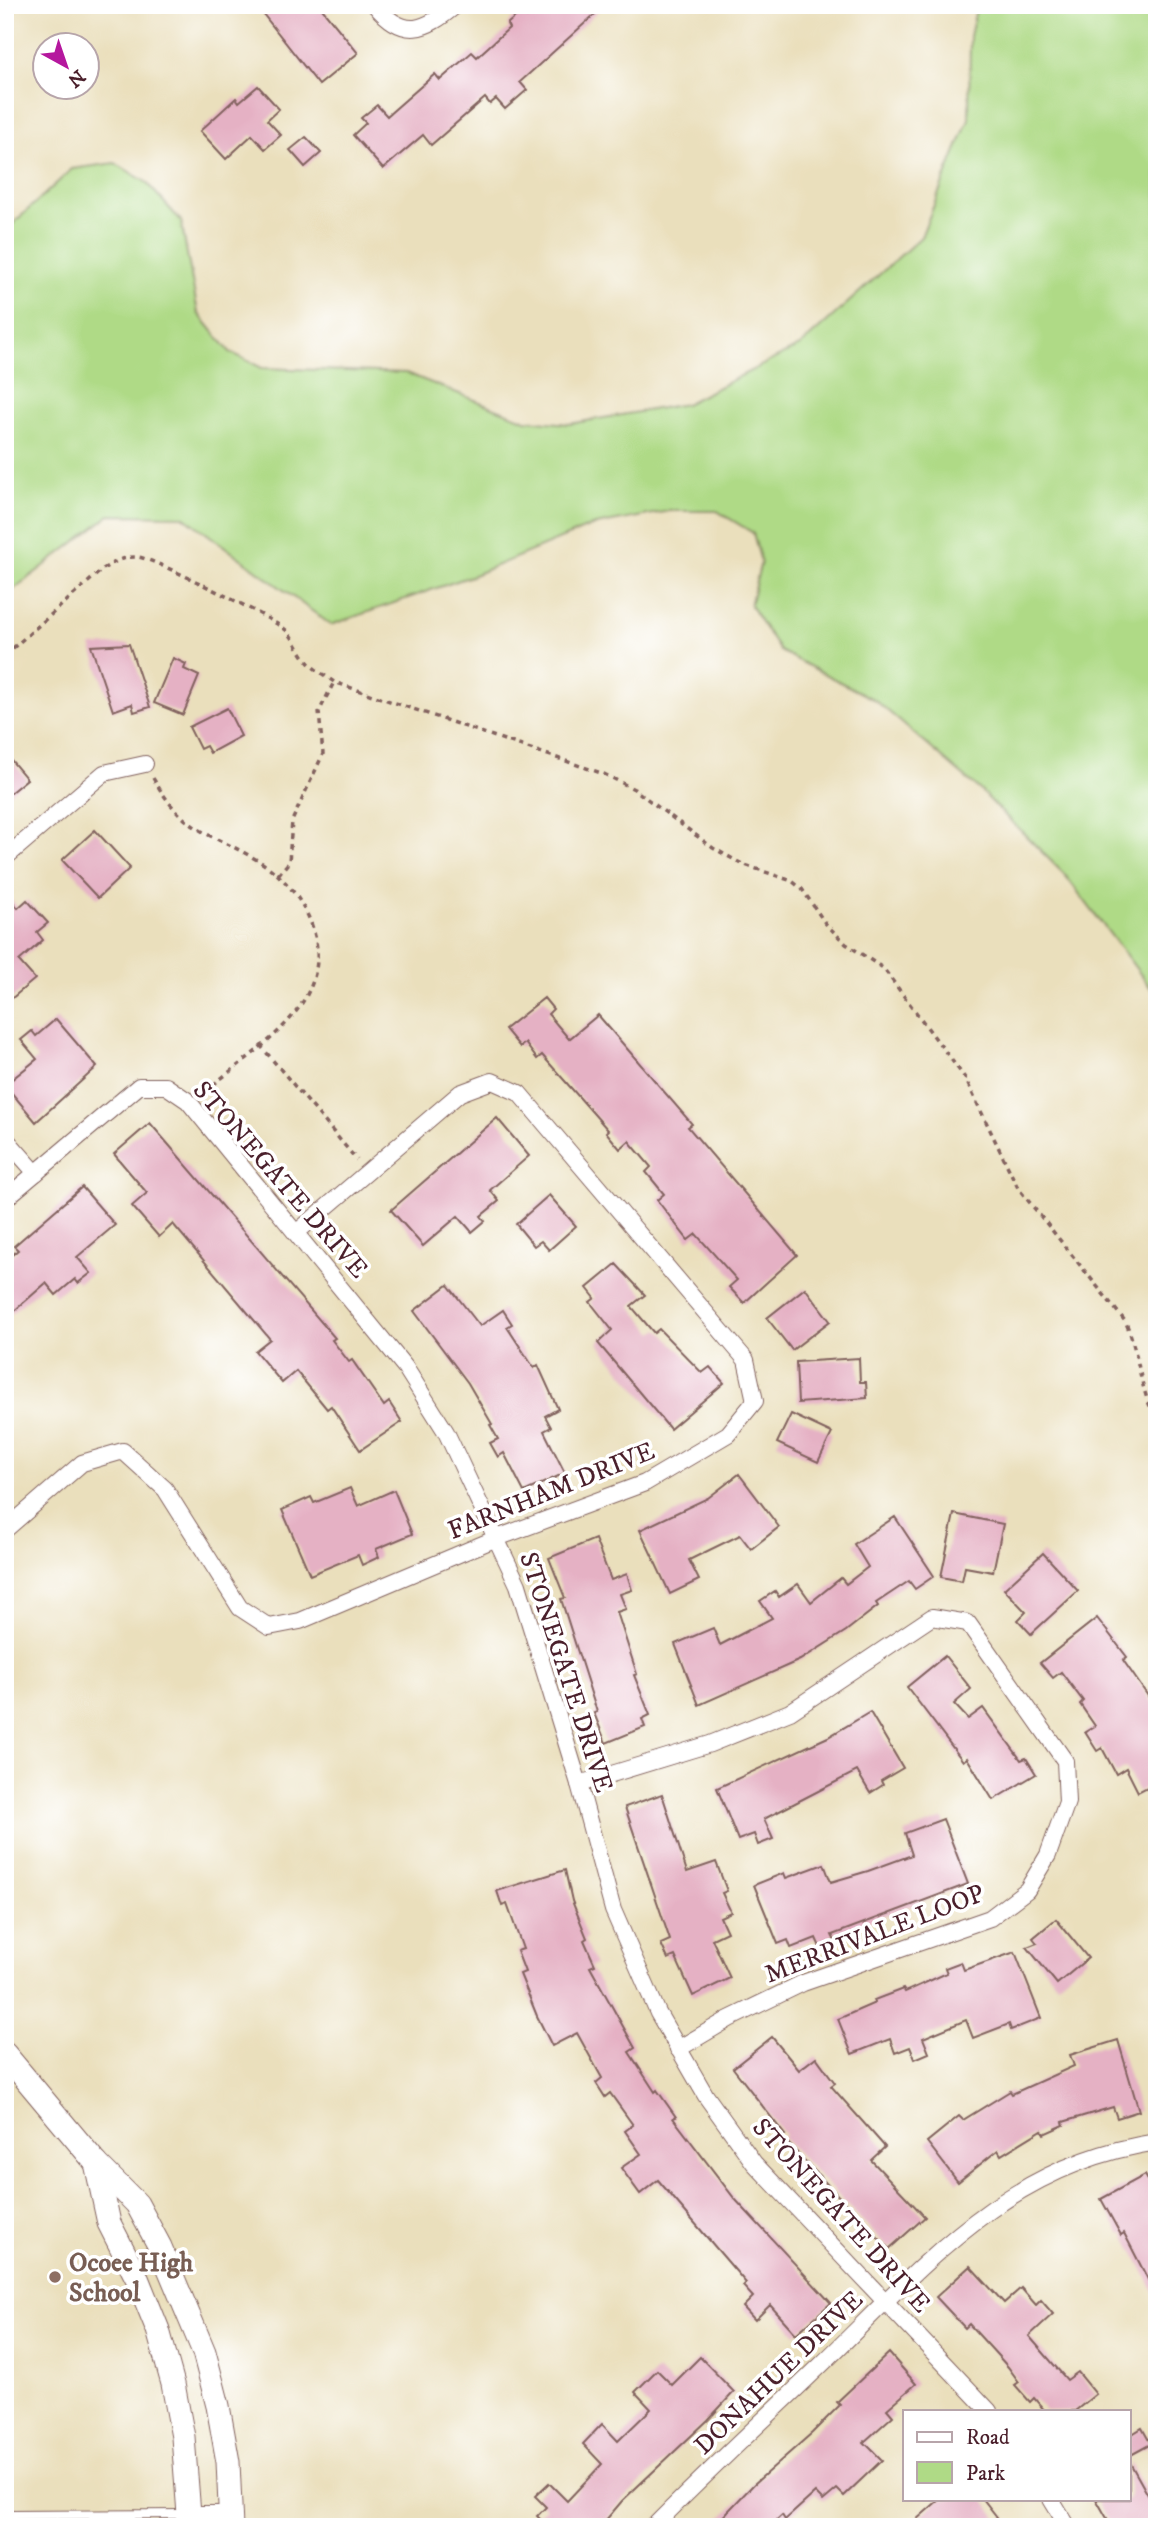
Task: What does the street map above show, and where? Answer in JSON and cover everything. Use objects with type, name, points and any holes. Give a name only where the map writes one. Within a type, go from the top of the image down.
[{"type":"street","points":[[375,5],[384,16],[400,26],[414,29],[434,24],[456,5]]},
{"type":"street","points":[[5,858],[104,773],[145,764]]},
{"type":"street","name":"FARNHAM DRIVE","points":[[5,1530],[82,1463],[123,1451],[165,1489],[240,1608],[269,1627],[300,1621],[497,1538],[645,1483],[728,1434],[755,1401],[746,1360],[519,1093],[492,1082],[460,1093],[296,1233]]},
{"type":"street","name":"STONEGATE DRIVE","points":[[5,1199],[139,1086],[166,1086],[191,1103],[405,1367],[446,1432],[518,1585],[579,1784],[613,1910],[658,2013],[706,2095],[754,2162],[988,2410]]},
{"type":"street","points":[[5,1138],[36,1173]]},
{"type":"street","name":"MERRIVALE LOOP","points":[[579,1784],[710,1744],[790,1712],[932,1617],[968,1623],[1065,1761],[1066,1802],[1048,1856],[1027,1890],[990,1919],[803,1983],[729,2019],[678,2049]]},
{"type":"street","points":[[5,2054],[96,2163],[137,2204],[185,2301],[204,2351],[218,2406],[228,2462],[231,2520],[191,2520],[183,2437],[173,2384],[158,2330],[137,2278],[109,2222],[96,2163]]},
{"type":"street","name":"DONAHUE DRIVE","points":[[653,2527],[946,2242],[1005,2199],[1066,2165],[1122,2147],[1157,2142]]},
{"type":"street","points":[[1052,2500],[1067,2526]]},
{"type":"lane","points":[[5,2515],[191,2520]]},
{"type":"path","points":[[5,655],[103,569],[120,559],[139,557],[166,566],[189,581],[259,612],[287,631],[309,663],[334,682],[604,774],[634,789],[713,848],[742,864],[792,881],[802,889],[825,923],[846,944],[883,968],[965,1078],[1018,1188],[1125,1321],[1135,1341],[1145,1395],[1157,1417]]},
{"type":"path","points":[[278,875],[289,862],[292,821],[323,754],[319,712],[334,682]]},
{"type":"path","points":[[145,764],[166,800],[194,829],[242,852],[278,875],[307,914],[318,954],[312,989],[292,1019],[191,1103]]},
{"type":"path","points":[[260,1045],[367,1172]]},
{"type":"green space","points":[[977,5],[1157,5],[1157,996],[1065,875],[980,790],[875,700],[780,651],[750,605],[761,562],[753,533],[717,511],[669,511],[591,526],[474,575],[331,625],[183,516],[110,515],[5,596],[5,231],[72,169],[115,163],[146,182],[181,221],[198,313],[230,352],[262,368],[406,373],[526,420],[569,424],[685,404],[800,346],[921,237],[969,119],[970,36]]},
{"type":"building","points":[[256,5],[319,5],[358,53],[319,85]]},
{"type":"building","points":[[540,5],[605,5],[520,82],[527,90],[505,109],[496,99],[490,104],[485,98],[431,145],[423,135],[383,169],[353,135],[366,123],[361,118],[377,105],[387,116],[435,74],[440,80],[472,52],[477,57],[509,28],[507,24],[522,11],[527,17]]},
{"type":"building","points":[[258,86],[279,109],[267,120],[281,135],[265,149],[252,135],[226,159],[200,131],[236,98],[239,102]]},
{"type":"building","points":[[306,137],[321,153],[305,167],[290,150]]},
{"type":"building","points":[[129,644],[150,707],[134,712],[132,704],[113,711],[91,646]]},
{"type":"building","points":[[173,658],[186,664],[184,669],[199,676],[183,715],[154,703]]},
{"type":"building","points":[[227,708],[241,736],[210,753],[206,746],[200,749],[189,727]]},
{"type":"building","points":[[5,753],[27,779],[5,797]]},
{"type":"building","points":[[95,830],[130,868],[98,898],[62,860]]},
{"type":"building","points":[[5,893],[18,908],[27,900],[48,923],[37,932],[43,940],[19,961],[35,979],[5,1004]]},
{"type":"building","points":[[544,998],[553,1009],[548,1014],[569,1039],[598,1015],[692,1124],[688,1127],[797,1255],[744,1303],[729,1287],[737,1280],[696,1234],[688,1240],[657,1200],[664,1194],[646,1172],[651,1167],[629,1141],[620,1149],[606,1132],[608,1130],[542,1055],[537,1059],[525,1043],[520,1047],[505,1029]]},
{"type":"building","points":[[56,1019],[97,1067],[36,1122],[5,1085],[37,1059],[21,1040],[32,1031],[36,1036]]},
{"type":"building","points":[[497,1118],[529,1156],[490,1190],[499,1201],[481,1216],[485,1221],[472,1232],[458,1216],[423,1246],[391,1210]]},
{"type":"building","points":[[150,1123],[335,1338],[332,1340],[349,1362],[352,1360],[384,1406],[389,1402],[402,1422],[360,1450],[331,1406],[327,1409],[296,1371],[282,1383],[255,1351],[270,1339],[173,1224],[159,1237],[132,1206],[147,1193],[114,1154]]},
{"type":"building","points":[[82,1187],[115,1225],[77,1257],[91,1273],[78,1283],[75,1279],[56,1295],[46,1283],[5,1319],[5,1261],[18,1250],[14,1246]]},
{"type":"building","points":[[549,1195],[576,1226],[549,1250],[541,1241],[534,1246],[516,1224]]},
{"type":"building","points":[[616,1264],[645,1295],[631,1306],[654,1333],[659,1329],[702,1373],[710,1367],[724,1383],[670,1429],[598,1343],[612,1330],[590,1302],[595,1298],[587,1288]]},
{"type":"building","points":[[448,1285],[480,1326],[503,1310],[512,1324],[507,1327],[534,1368],[538,1365],[558,1409],[545,1416],[551,1427],[544,1431],[565,1473],[524,1492],[504,1453],[498,1457],[490,1443],[498,1439],[490,1425],[492,1424],[468,1383],[414,1311]]},
{"type":"building","points":[[805,1288],[830,1321],[792,1350],[767,1318]]},
{"type":"building","points":[[859,1358],[860,1382],[866,1382],[867,1398],[798,1403],[796,1362]]},
{"type":"building","points":[[791,1414],[832,1433],[818,1462],[777,1443]]},
{"type":"building","points":[[739,1474],[779,1527],[751,1549],[740,1535],[689,1560],[699,1580],[670,1594],[640,1530],[708,1498]]},
{"type":"building","points":[[350,1488],[358,1506],[394,1490],[412,1534],[376,1549],[379,1557],[362,1565],[358,1555],[310,1575],[282,1510],[311,1497],[314,1503]]},
{"type":"building","points":[[954,1514],[1003,1524],[993,1572],[965,1567],[962,1581],[941,1577]]},
{"type":"building","points":[[895,1517],[934,1576],[915,1589],[909,1581],[876,1603],[878,1606],[846,1631],[800,1660],[699,1705],[675,1644],[713,1628],[720,1645],[772,1618],[760,1601],[775,1591],[779,1597],[798,1584],[811,1602],[841,1578],[846,1584],[868,1567],[854,1544]]},
{"type":"building","points":[[595,1539],[611,1580],[627,1574],[632,1590],[620,1594],[626,1609],[617,1612],[637,1674],[634,1675],[650,1715],[642,1719],[645,1727],[606,1743],[594,1713],[597,1712],[561,1599],[565,1598],[549,1558]]},
{"type":"building","points":[[1043,1553],[1078,1591],[1031,1634],[1018,1620],[1026,1612],[1004,1589]]},
{"type":"building","points":[[1097,1618],[1127,1657],[1123,1660],[1157,1709],[1157,1782],[1138,1792],[1126,1768],[1116,1774],[1102,1748],[1097,1751],[1085,1732],[1095,1726],[1080,1704],[1083,1701],[1061,1672],[1053,1678],[1040,1663]]},
{"type":"building","points":[[945,1656],[971,1689],[954,1704],[968,1719],[983,1708],[1021,1760],[1026,1758],[1036,1774],[993,1800],[967,1758],[963,1761],[907,1687]]},
{"type":"building","points":[[870,1712],[903,1768],[881,1781],[883,1785],[870,1793],[857,1771],[764,1819],[773,1839],[758,1845],[754,1834],[738,1840],[717,1788],[828,1737]]},
{"type":"building","points":[[662,1794],[687,1872],[716,1862],[727,1891],[722,1893],[731,1912],[720,1917],[727,1932],[712,1939],[730,1978],[693,1996],[675,1956],[668,1959],[661,1944],[670,1940],[625,1807]]},
{"type":"building","points":[[943,1819],[968,1884],[832,1935],[835,1941],[820,1947],[816,1938],[791,1948],[788,1940],[778,1944],[754,1885],[784,1873],[786,1878],[824,1864],[831,1882],[868,1871],[912,1855],[905,1833]]},
{"type":"building","points":[[565,1870],[572,1901],[587,1938],[584,1940],[595,1965],[590,1967],[635,2048],[629,2052],[655,2092],[657,2090],[676,2117],[673,2118],[734,2198],[831,2303],[796,2334],[770,2305],[755,2320],[743,2307],[753,2297],[743,2286],[746,2283],[658,2180],[640,2194],[621,2168],[641,2154],[625,2131],[633,2125],[610,2093],[605,2097],[596,2083],[602,2078],[577,2033],[552,2046],[537,2016],[520,1974],[525,1972],[517,1951],[523,1949],[507,1904],[502,1906],[497,1891]]},
{"type":"building","points":[[1056,1919],[1088,1958],[1057,1984],[1027,1947],[1037,1943],[1033,1938]]},
{"type":"building","points":[[1015,1952],[1041,2018],[1011,2030],[1009,2024],[973,2038],[966,2020],[923,2038],[929,2053],[915,2059],[910,2047],[895,2053],[890,2039],[852,2054],[838,2019],[875,2003],[874,2000],[903,1989],[905,1992],[947,1973],[945,1968],[961,1962],[964,1970]]},
{"type":"building","points":[[772,2037],[799,2070],[816,2057],[835,2083],[831,2086],[885,2147],[871,2160],[925,2217],[889,2249],[782,2137],[785,2135],[733,2068]]},
{"type":"building","points":[[1118,2040],[1139,2111],[1117,2118],[1113,2107],[1063,2122],[1064,2125],[1044,2134],[1042,2130],[1001,2155],[998,2150],[958,2182],[927,2142],[959,2116],[963,2120],[1010,2091],[1012,2094],[1074,2066],[1070,2055]]},
{"type":"building","points":[[1145,2175],[1157,2197],[1157,2297],[1124,2233],[1121,2235],[1101,2199]]},
{"type":"building","points":[[970,2266],[1004,2303],[1021,2288],[1036,2305],[1041,2300],[1053,2314],[1029,2336],[1067,2380],[1078,2372],[1096,2394],[1076,2410],[1044,2410],[1034,2398],[1030,2402],[1015,2385],[1019,2382],[1008,2367],[969,2324],[965,2328],[936,2297]]},
{"type":"building","points":[[889,2353],[916,2384],[887,2409],[893,2416],[864,2442],[882,2460],[844,2496],[837,2489],[823,2501],[815,2493],[785,2520],[782,2515],[769,2527],[713,2527],[754,2484],[812,2433],[840,2405],[837,2402]]},
{"type":"building","points":[[700,2357],[734,2392],[708,2420],[622,2501],[600,2527],[532,2527],[540,2519],[537,2516],[546,2507],[535,2496],[549,2483],[567,2501],[602,2464],[583,2444],[602,2424],[618,2441],[651,2409],[635,2392],[657,2370],[672,2385]]},
{"type":"building","points":[[1142,2428],[1151,2444],[1130,2455],[1130,2435]]},
{"type":"building","points":[[1130,2463],[1157,2511],[1157,2527],[1112,2527],[1097,2500],[1130,2500]]},
{"type":"building","points":[[939,2500],[984,2500],[997,2517],[984,2527],[908,2527]]},
{"type":"place","name":"Ocoee High School","points":[[55,2277]]}]
